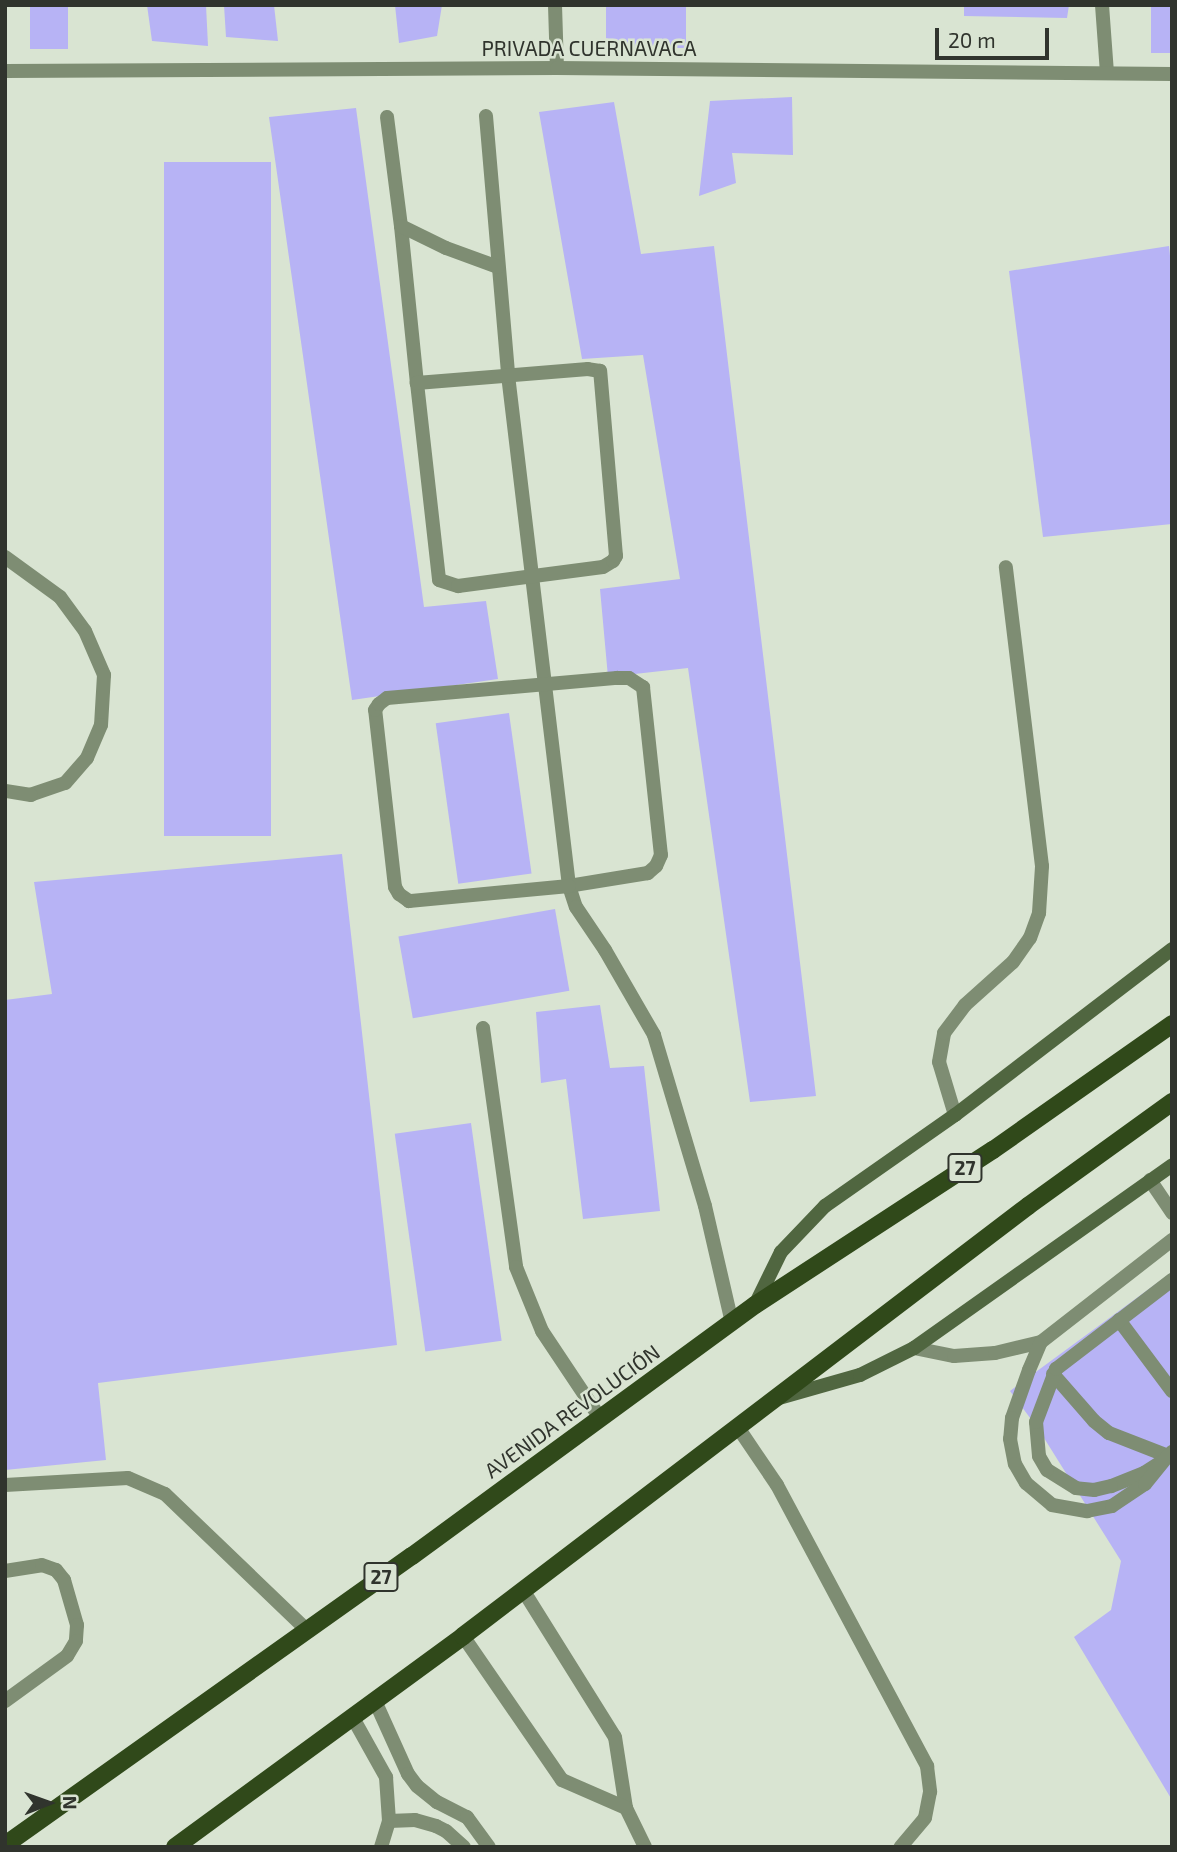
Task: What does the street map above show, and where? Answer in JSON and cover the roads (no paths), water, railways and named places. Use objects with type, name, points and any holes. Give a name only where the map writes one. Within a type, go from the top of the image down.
[{"type":"main road","name":"AVENIDA REVOLUCIÓN","points":[[5,1845],[755,1306],[993,1150],[1172,1024]]},
{"type":"main road","points":[[175,1847],[463,1636],[1028,1206],[1172,1102]]},
{"type":"street","points":[[555,5],[557,68]]},
{"type":"street","points":[[1102,5],[1107,73]]},
{"type":"street","name":"PRIVADA CUERNAVACA","points":[[5,71],[557,68],[1172,74]]},
{"type":"street","points":[[485,116],[508,375],[569,887],[576,907],[605,950],[654,1035],[705,1206],[732,1323]]},
{"type":"street","points":[[387,117],[439,580],[458,586],[603,567],[617,556],[601,374],[588,369],[417,383]]},
{"type":"street","points":[[401,226],[446,248],[498,267]]},
{"type":"street","points":[[5,557],[60,597],[85,631],[104,675],[101,725],[88,758],[65,783],[31,795],[5,791]]},
{"type":"street","points":[[955,1115],[939,1062],[944,1033],[965,1005],[1013,962],[1030,938],[1039,913],[1042,866],[1006,567]]},
{"type":"street","points":[[629,678],[643,687],[661,855],[656,866],[648,873],[569,887],[409,901],[395,887],[374,710],[387,698],[543,686],[629,678]]},
{"type":"street","points":[[755,1306],[781,1252],[825,1206],[955,1115],[1172,949]]},
{"type":"street","points":[[483,1028],[516,1267],[542,1331],[600,1418]]},
{"type":"street","points":[[774,1399],[860,1376],[914,1348],[1172,1165]]},
{"type":"street","points":[[1150,1180],[1172,1213]]},
{"type":"street","points":[[914,1348],[954,1356],[995,1353],[1041,1342],[1172,1240]]},
{"type":"street","points":[[1170,1454],[1144,1473],[1094,1490],[1076,1489],[1047,1470],[1039,1455],[1036,1422],[1053,1374],[1172,1280]]},
{"type":"street","points":[[1119,1320],[1172,1391]]},
{"type":"street","points":[[1041,1342],[1012,1418],[1010,1440],[1015,1464],[1026,1483],[1052,1505],[1087,1511],[1112,1506],[1145,1484],[1170,1454]]},
{"type":"street","points":[[1053,1374],[1094,1421],[1109,1433],[1170,1454]]},
{"type":"street","points":[[737,1426],[777,1485],[928,1766],[930,1792],[925,1818],[901,1847]]},
{"type":"street","points":[[5,1485],[128,1478],[165,1494],[306,1629]]},
{"type":"street","points":[[5,1571],[42,1565],[56,1570],[64,1580],[77,1625],[76,1641],[67,1656],[5,1701]]},
{"type":"street","points":[[523,1590],[615,1737],[626,1808],[645,1847]]},
{"type":"street","points":[[463,1636],[562,1780],[626,1808]]},
{"type":"street","points":[[375,1701],[417,1786],[437,1802],[467,1817],[489,1847]]},
{"type":"street","points":[[352,1718],[386,1777],[389,1821],[381,1847]]},
{"type":"street","points":[[389,1821],[415,1820],[436,1826],[446,1830],[464,1847]]}]
